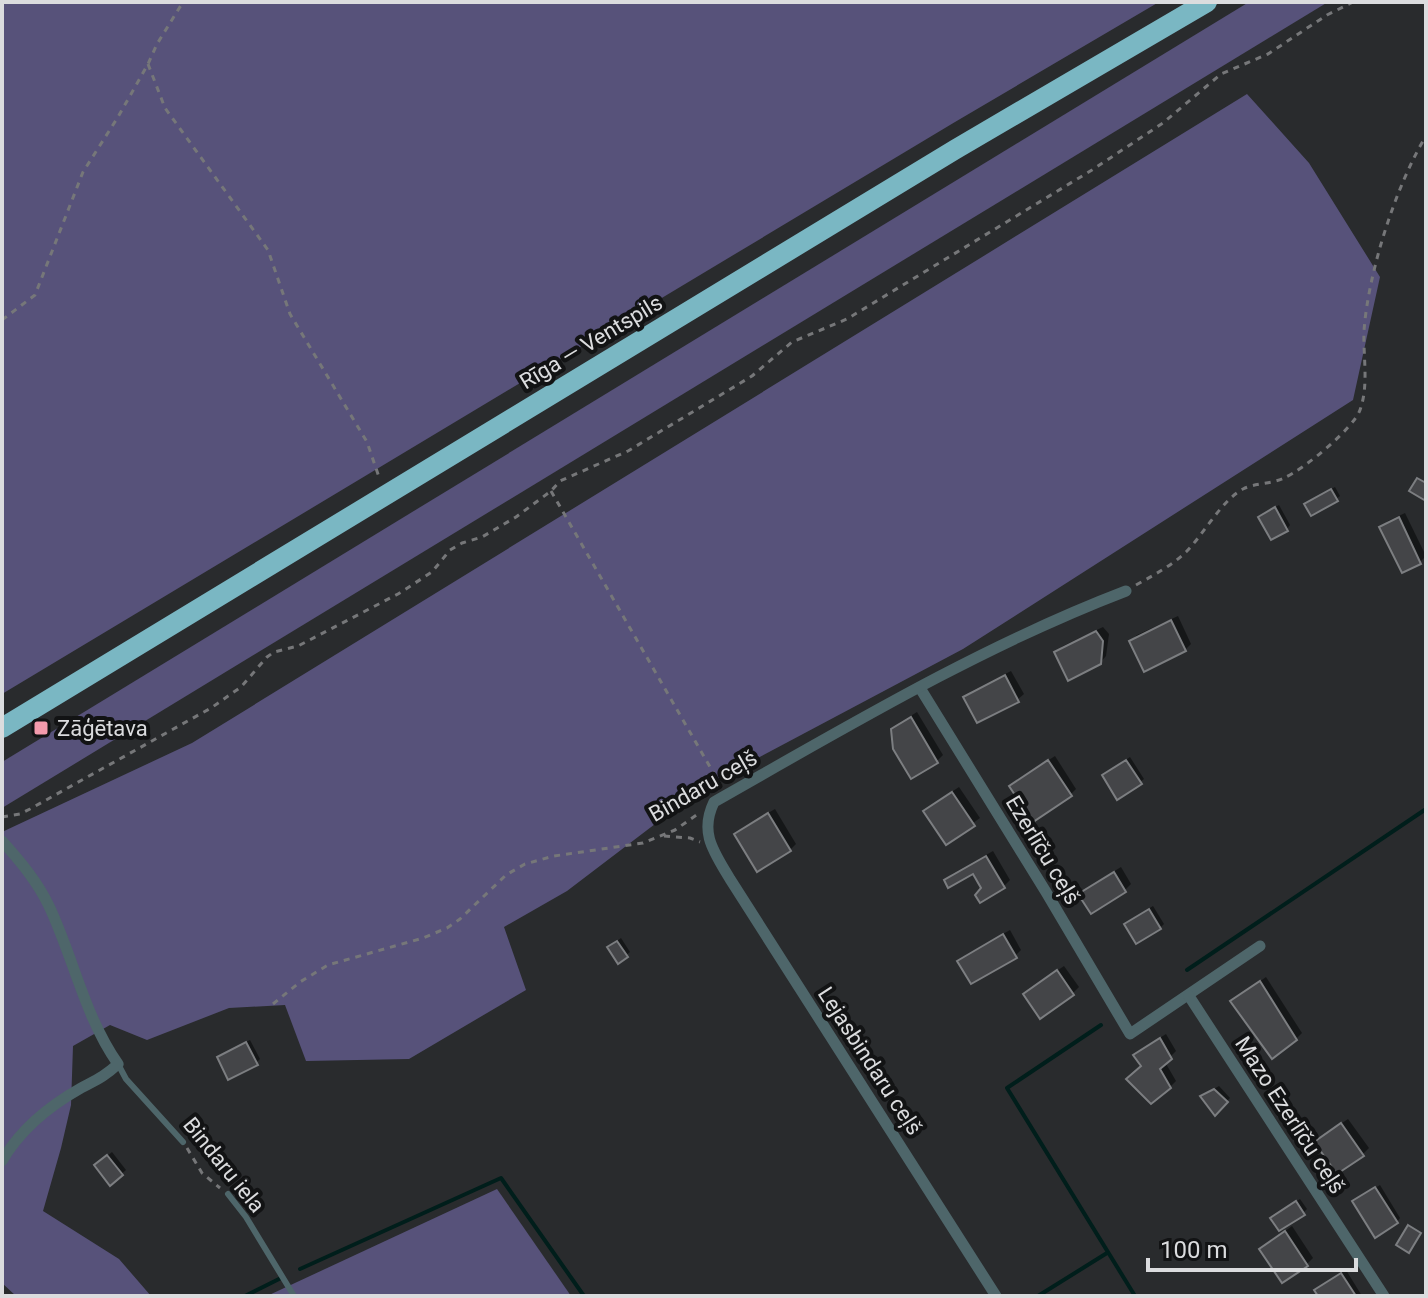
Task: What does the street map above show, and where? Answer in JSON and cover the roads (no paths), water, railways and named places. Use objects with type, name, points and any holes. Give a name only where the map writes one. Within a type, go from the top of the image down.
[{"type":"highway","name":"Rīga — Ventspils","points":[[2,728],[956,149],[1207,2]]},
{"type":"street","name":"Bindaru ceļš","points":[[711,847],[707,817],[714,802],[993,649],[1080,608],[1126,591]]},
{"type":"street","name":"Ezerlīču ceļš","points":[[920,688],[1130,1034],[1189,996]]},
{"type":"street","points":[[2,841],[30,874],[48,905],[89,1013],[103,1044],[118,1064],[105,1077],[80,1089],[41,1115],[11,1146],[2,1161]]},
{"type":"street","name":"Lejasbindaru ceļš","points":[[711,847],[996,1296]]},
{"type":"street","points":[[1189,996],[1260,946]]},
{"type":"street","name":"Mazo Ezerlīču ceļš","points":[[1189,996],[1384,1296]]},
{"type":"lane","name":"Bindaru iela","points":[[118,1064],[126,1079],[183,1142]]},
{"type":"lane","name":"Bindaru iela","points":[[228,1194],[246,1217],[294,1296]]},
{"type":"waterway","points":[[1187,970],[1426,809]]},
{"type":"waterway","points":[[1101,1025],[1007,1088],[1135,1296]]},
{"type":"waterway","points":[[300,1269],[501,1178],[584,1296]]},
{"type":"waterway","points":[[1038,1296],[1107,1253]]},
{"type":"waterway","points":[[245,1296],[281,1278]]},
{"type":"place","name":"Zāģētava","points":[[41,728]]}]
